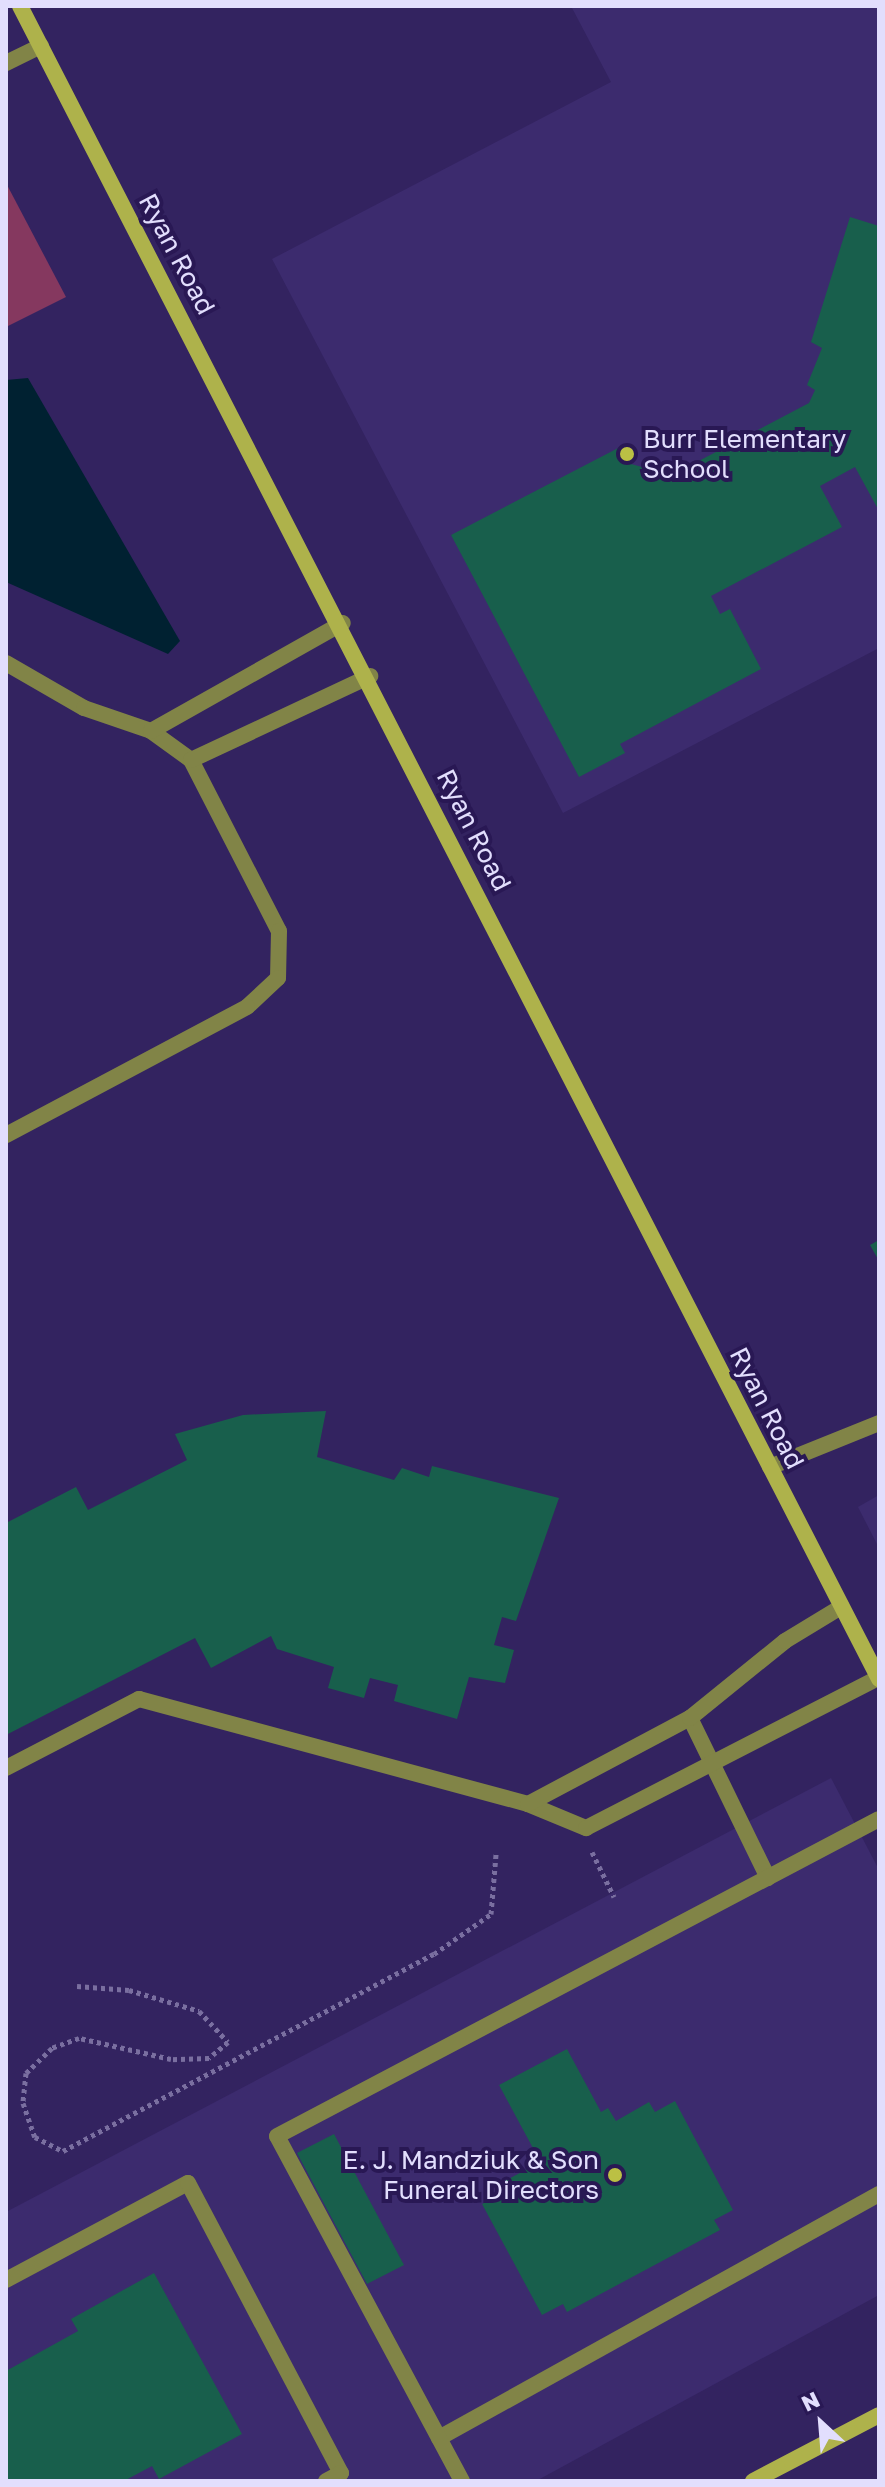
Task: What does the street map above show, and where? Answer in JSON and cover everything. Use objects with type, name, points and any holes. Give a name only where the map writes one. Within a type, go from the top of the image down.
[{"type":"main road","name":"Ryan Road","points":[[20,6],[343,623],[879,1678]]},
{"type":"main road","points":[[753,2481],[879,2415]]},
{"type":"street","points":[[6,63],[41,46]]},
{"type":"street","points":[[151,731],[343,623]]},
{"type":"street","points":[[6,663],[84,708],[151,731],[191,760],[279,931],[278,978],[247,1007],[6,1135]]},
{"type":"street","points":[[191,760],[370,676]]},
{"type":"street","points":[[770,1467],[879,1423]]},
{"type":"street","points":[[528,1804],[690,1718],[785,1641],[841,1607]]},
{"type":"street","points":[[6,1768],[139,1699],[528,1804],[586,1828],[879,1678]]},
{"type":"street","points":[[690,1718],[768,1878]]},
{"type":"street","points":[[462,2481],[277,2136],[879,1819]]},
{"type":"street","points":[[6,2280],[188,2183],[338,2478]]},
{"type":"street","points":[[439,2438],[879,2194]]},
{"type":"path","points":[[588,1844],[614,1897]]},
{"type":"path","points":[[77,1986],[129,1990],[199,2011],[228,2042],[209,2058],[171,2059],[79,2038],[52,2048],[26,2073],[23,2103],[35,2137],[63,2151],[434,1954],[491,1914],[496,1854]]},
{"type":"shaded area","name":"Burr Elementary School","points":[[571,6],[879,6],[879,648],[563,813],[272,259],[611,82]]},
{"type":"shaded area","points":[[6,183],[66,297],[6,327]]},
{"type":"shaded area","points":[[879,1495],[879,1548],[858,1507]]},
{"type":"shaded area","points":[[831,1778],[879,1870],[879,2295],[536,2481],[6,2481],[6,2212]]},
{"type":"water","points":[[28,378],[180,641],[168,654],[6,582],[6,380]]},
{"type":"building","points":[[850,217],[879,226],[879,511],[855,467],[820,486],[842,527],[711,596],[720,614],[730,609],[761,669],[620,744],[625,753],[579,777],[451,535],[622,446],[631,464],[672,475],[809,403],[815,390],[807,385],[822,348],[811,342]]},
{"type":"building","points":[[879,1240],[879,1261],[870,1245]]},
{"type":"building","points":[[326,1411],[317,1457],[394,1480],[402,1468],[429,1477],[432,1466],[559,1498],[516,1621],[502,1617],[494,1645],[514,1650],[505,1683],[469,1677],[457,1719],[394,1701],[398,1685],[370,1678],[364,1698],[328,1688],[334,1667],[277,1649],[271,1636],[211,1668],[195,1638],[6,1735],[6,1523],[76,1487],[88,1510],[187,1460],[175,1434],[243,1415]]},
{"type":"building","name":"E. J. Mandziuk & Son Funeral Directors","points":[[567,2049],[601,2112],[608,2108],[616,2121],[649,2102],[655,2112],[675,2101],[733,2210],[714,2220],[720,2230],[567,2312],[563,2304],[542,2315],[482,2204],[503,2193],[499,2184],[533,2166],[527,2154],[534,2150],[499,2085]]},
{"type":"building","points":[[334,2134],[404,2265],[367,2284],[297,2153]]},
{"type":"building","points":[[154,2273],[242,2434],[159,2479],[152,2466],[124,2481],[6,2481],[6,2371],[78,2331],[71,2319]]},
{"type":"place","name":"Burr Elementary School","points":[[627,454]]},
{"type":"place","name":"E. J. Mandziuk & Son Funeral Directors","points":[[615,2175]]}]
